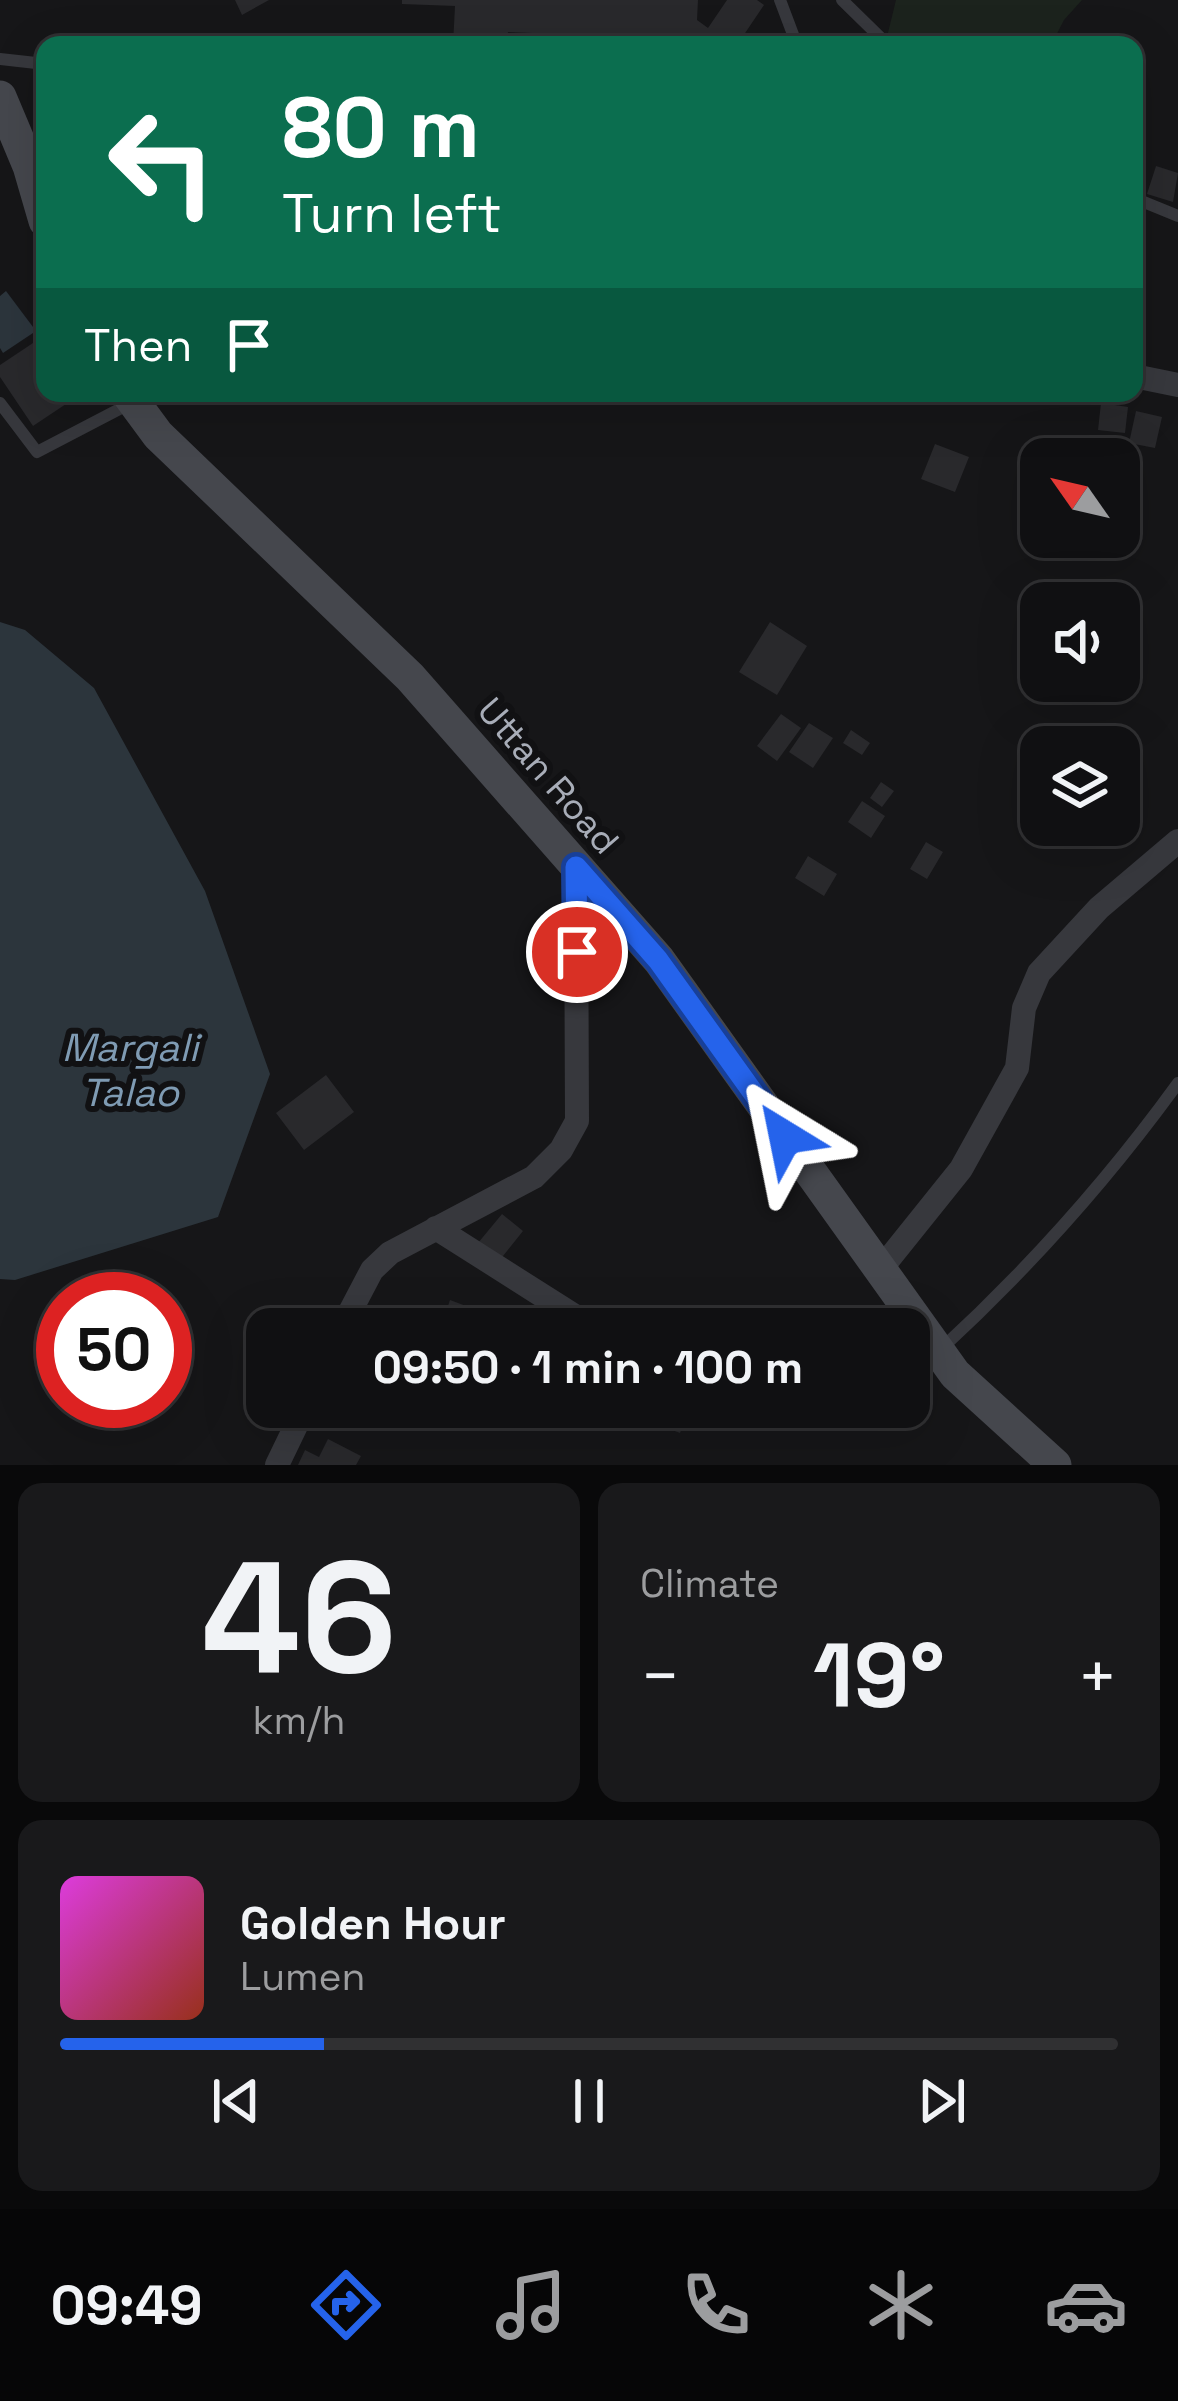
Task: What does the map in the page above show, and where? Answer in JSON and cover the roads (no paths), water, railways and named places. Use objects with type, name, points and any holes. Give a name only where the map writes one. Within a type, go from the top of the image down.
[{"type":"main road","points":[[0,97],[36,190]]},
{"type":"main road","name":"Uttan Road","points":[[134,402],[158,435],[410,676],[658,960],[880,1270],[902,1308]]},
{"type":"main road","name":"Uttan Road","points":[[930,1342],[956,1374],[1054,1465]]},
{"type":"street","points":[[1143,378],[1178,386]]},
{"type":"street","points":[[880,1270],[961,1169],[1017,1068],[1024,1008],[1039,973],[1099,908],[1178,842]]},
{"type":"street","points":[[352,1308],[372,1270],[390,1253],[534,1177],[561,1150],[578,1120],[576,867]]},
{"type":"street","points":[[436,1228],[562,1308]]},
{"type":"street","points":[[278,1465],[295,1428]]},
{"type":"lane","points":[[780,0],[793,36]]},
{"type":"lane","points":[[842,0],[879,36]]},
{"type":"lane","points":[[0,59],[36,63]]},
{"type":"lane","points":[[1143,201],[1178,215]]},
{"type":"lane","points":[[0,403],[38,452],[122,402]]},
{"type":"lane","points":[[939,1351],[1013,1283],[1078,1212],[1178,1083]]},
{"type":"water","points":[[6,291],[36,331],[3,353],[0,296]]},
{"type":"water","name":"Margali Talao","points":[[0,622],[25,630],[94,688],[205,891],[270,1074],[218,1217],[15,1280],[0,1279]]}]
